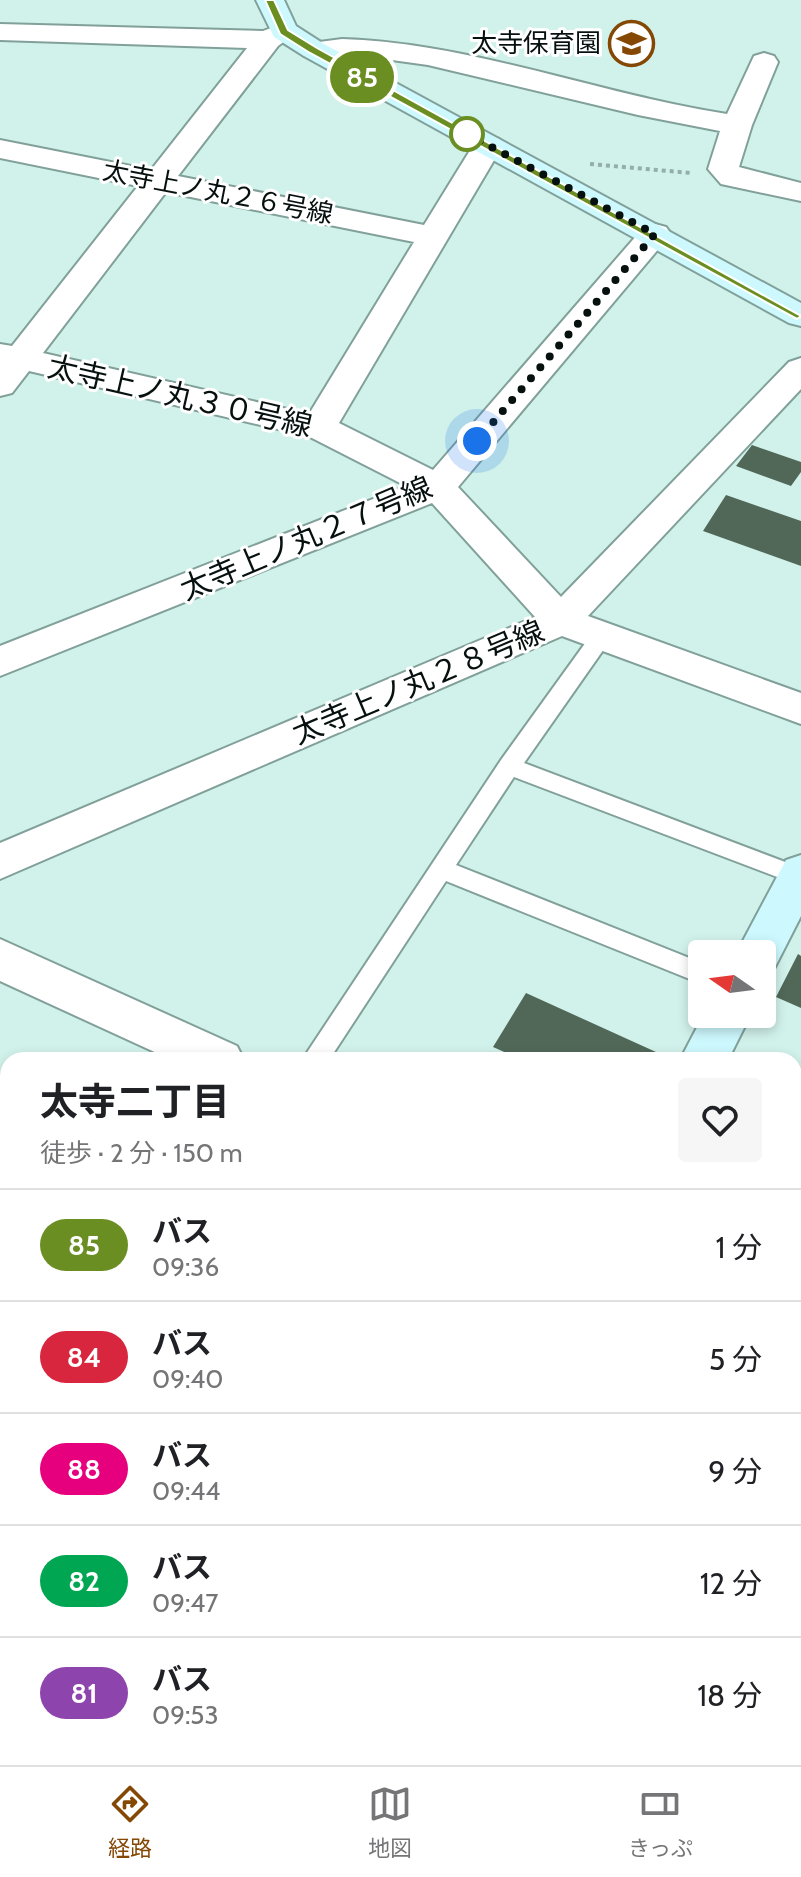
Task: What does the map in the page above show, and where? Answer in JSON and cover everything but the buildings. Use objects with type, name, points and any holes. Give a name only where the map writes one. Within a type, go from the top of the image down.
[{"type":"street","points":[[7,366],[276,36],[270,0]]},
{"type":"street","points":[[0,32],[47,22],[276,36],[314,50],[801,316]]},
{"type":"street","points":[[314,50],[345,46],[453,62],[660,113],[737,125]]},
{"type":"street","points":[[764,62],[737,125],[723,169],[732,177],[801,192]]},
{"type":"street","points":[[319,427],[488,145]]},
{"type":"street","name":"太寺上ノ丸２６号線","points":[[0,149],[435,237]]},
{"type":"street","name":"太寺上ノ丸２７号線","points":[[0,662],[438,487],[655,234]]},
{"type":"street","name":"太寺上ノ丸３０号線","points":[[7,366],[319,427],[438,487],[561,621],[801,709]]},
{"type":"street","name":"太寺上ノ丸２８号線","points":[[0,862],[561,621],[801,369]]},
{"type":"street","points":[[766,940],[800,875]]},
{"type":"street","points":[[1,960],[202,1052]]},
{"type":"street","points":[[708,1052],[721,1028]]},
{"type":"lane","points":[[320,1052],[509,766],[602,636]]},
{"type":"lane","points":[[509,766],[800,875]]},
{"type":"lane","points":[[441,869],[688,968]]},
{"type":"path","points":[[537,172],[595,163],[732,177]]},
{"type":"bus line","name":"85","points":[[270,0],[284,31],[314,50],[801,316]]},
{"type":"place","name":"太寺保育園","points":[[632,43]]},
{"type":"route","points":[[467,134],[655,234],[477,441]]}]
